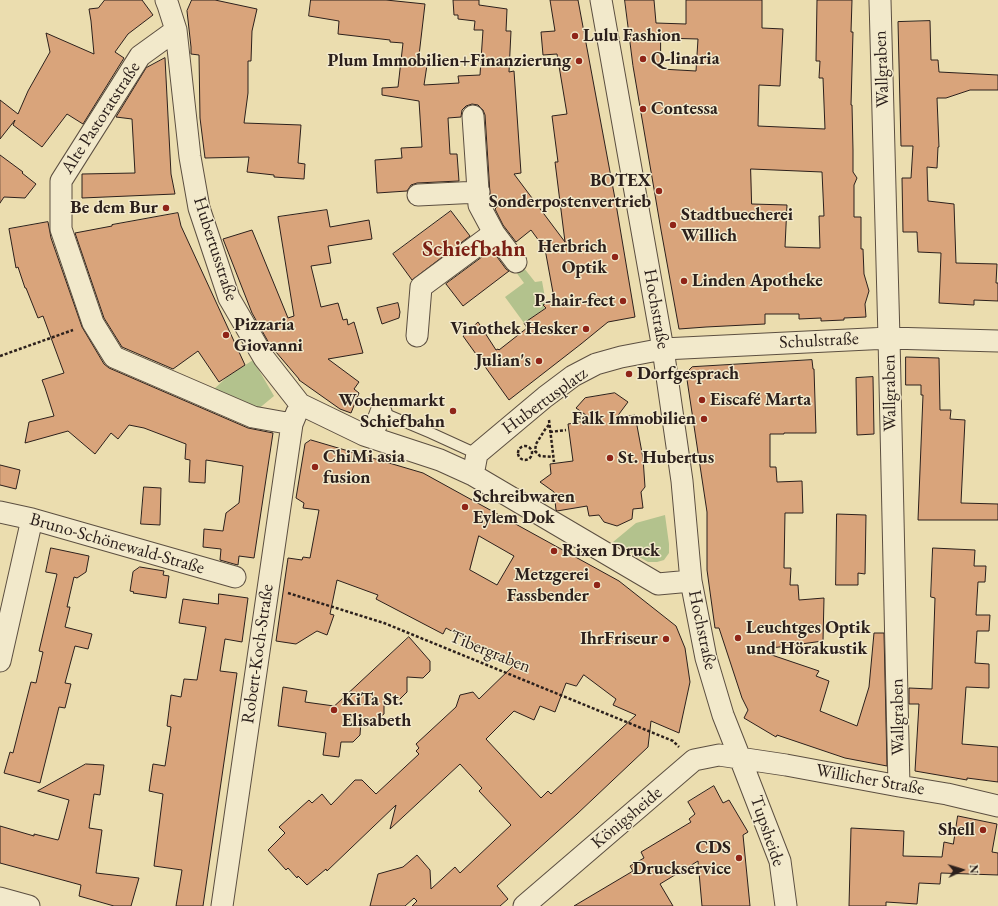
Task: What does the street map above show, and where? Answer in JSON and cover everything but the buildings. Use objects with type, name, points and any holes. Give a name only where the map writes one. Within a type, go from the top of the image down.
[{"type":"street","name":"Hochstraße","points":[[601,0],[663,349],[682,481],[692,582],[706,658],[723,715],[740,758]]},
{"type":"street","name":"Wallgraben","points":[[880,0],[899,786]]},
{"type":"street","name":"Hubertusstraße","points":[[170,2],[176,30],[190,157],[201,215],[229,298],[264,358],[300,404],[364,435],[440,460],[473,475],[658,584],[692,582]]},
{"type":"street","name":"Alte Pastoratstraße","points":[[176,30],[140,56],[61,181],[61,229],[93,323],[114,357],[253,417],[292,424]]},
{"type":"street","points":[[473,116],[479,205],[494,233],[516,262]]},
{"type":"street","points":[[418,195],[479,192]]},
{"type":"street","points":[[417,336],[421,288],[494,233]]},
{"type":"street","name":"Schulstraße","points":[[663,349],[889,338],[998,341]]},
{"type":"street","name":"Hubertusplatz","points":[[477,454],[573,376],[596,364],[621,357],[663,349]]},
{"type":"street","name":"Robert-Koch-Straße","points":[[222,906],[292,424],[300,404]]},
{"type":"street","points":[[364,435],[375,428],[381,412]]},
{"type":"street","points":[[473,475],[477,454]]},
{"type":"street","name":"Bruno-Schönewald-Straße","points":[[0,512],[32,519],[235,577]]},
{"type":"street","points":[[0,661],[32,519]]},
{"type":"street","name":"Königsheide","points":[[524,906],[694,760],[719,755],[740,758]]},
{"type":"street","name":"Willicher Straße","points":[[740,758],[786,764],[947,794],[998,806]]},
{"type":"street","name":"Tupsheide","points":[[740,758],[780,861],[786,906]]},
{"type":"street","points":[[0,898],[30,906]]},
{"type":"lane","points":[[381,412],[477,454]]},
{"type":"path","points":[[0,356],[93,323]]},
{"type":"path","points":[[553,457],[540,456],[534,451],[529,447],[524,445],[519,448],[518,454],[521,459],[527,460],[531,457],[534,451],[536,444],[549,425],[554,462]]},
{"type":"path","points":[[550,432],[566,430]]},
{"type":"path","name":"Tibergraben","points":[[268,587],[384,623],[673,741],[694,760]]},
{"type":"green space","points":[[520,263],[535,282],[542,281],[546,303],[543,305],[545,308],[524,323],[505,297],[524,283],[513,268]]},
{"type":"green space","points":[[253,360],[274,396],[257,410],[213,390],[227,377]]},
{"type":"green space","points":[[665,515],[669,553],[664,560],[648,562],[613,542],[636,523]]},
{"type":"place","name":"Lulu Fashion","points":[[575,36]]},
{"type":"place","name":"Q-linaria","points":[[643,59]]},
{"type":"place","name":"Plum Immobilien+Finanzierung","points":[[579,61]]},
{"type":"place","name":"Contessa","points":[[643,109]]},
{"type":"place","name":"BOTEX Sonderpostenvertrieb","points":[[659,191]]},
{"type":"place","name":"Be dem Bur","points":[[166,208]]},
{"type":"place","name":"Stadtbuecherei Willich","points":[[673,225]]},
{"type":"place","name":"Herbrich Optik","points":[[615,257]]},
{"type":"place","name":"Linden Apotheke","points":[[684,281]]},
{"type":"place","name":"P-hair-fect","points":[[623,301]]},
{"type":"place","name":"Vinothek Hesker","points":[[586,329]]},
{"type":"place","name":"Pizzaria Giovanni","points":[[226,335]]},
{"type":"place","name":"Julian's","points":[[539,361]]},
{"type":"place","name":"Dorfgesprach","points":[[629,374]]},
{"type":"place","name":"Eiscafé Marta","points":[[702,400]]},
{"type":"place","name":"Wochenmarkt Schiefbahn","points":[[453,411]]},
{"type":"place","name":"Falk Immobilien","points":[[704,419]]},
{"type":"place","name":"St. Hubertus","points":[[610,458]]},
{"type":"place","name":"ChiMi asia fusion","points":[[315,467]]},
{"type":"place","name":"Schreibwaren Eylem Dok","points":[[465,507]]},
{"type":"place","name":"Rixen Druck","points":[[554,551]]},
{"type":"place","name":"Metzgerei Fassbender","points":[[597,585]]},
{"type":"place","name":"Leuchtges Optik und Hörakustik","points":[[738,638]]},
{"type":"place","name":"IhrFriseur","points":[[666,639]]},
{"type":"place","name":"KiTa St. Elisabeth","points":[[334,710]]},
{"type":"place","name":"Shell","points":[[983,830]]},
{"type":"place","name":"CDS Druckservice","points":[[739,858]]},
{"type":"district","name":"Schiefbahn","points":[[474,250]]}]
